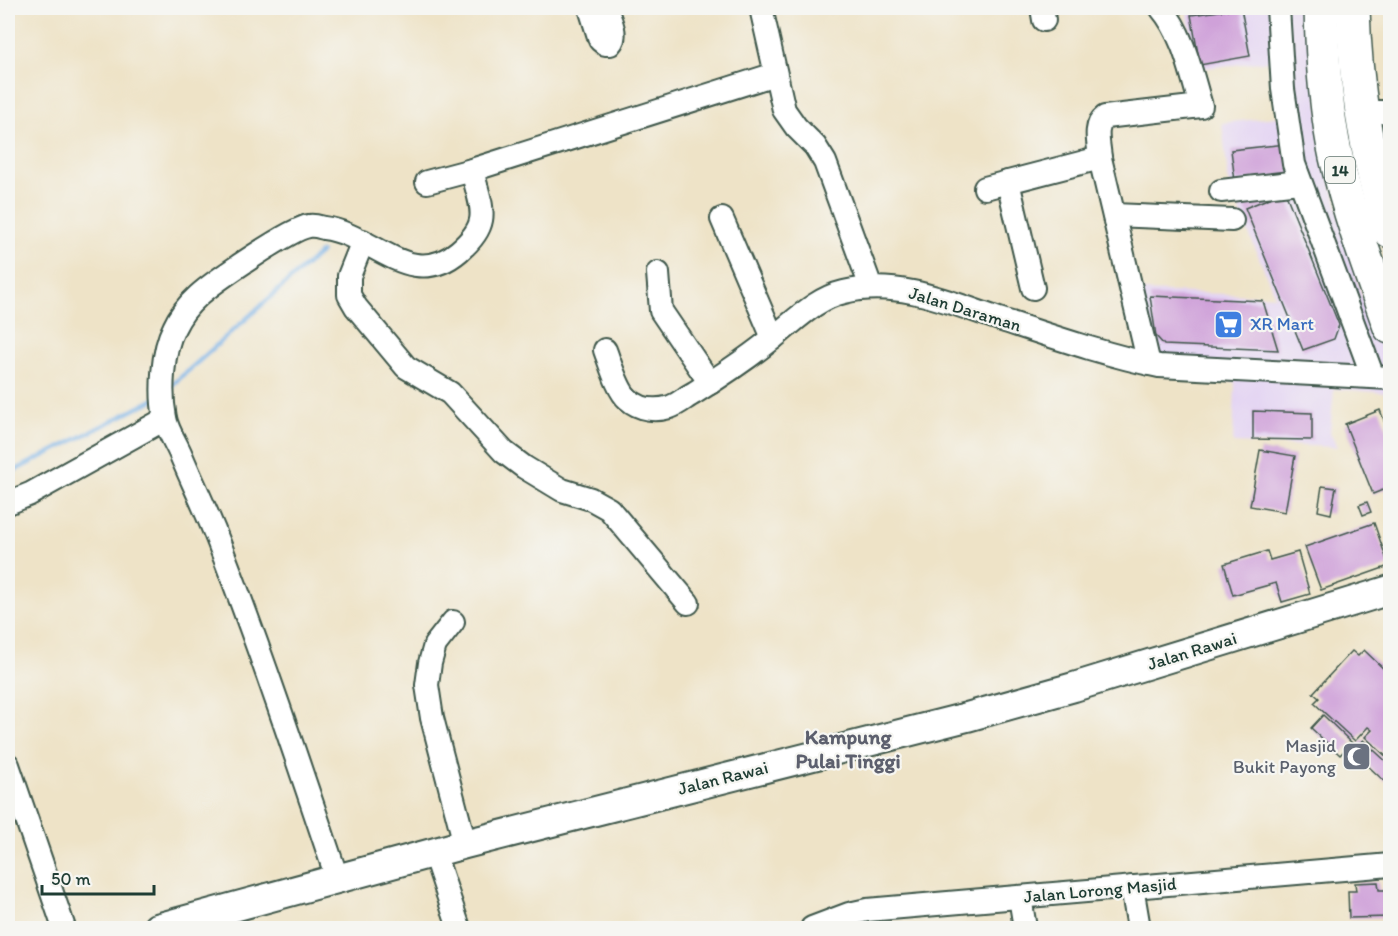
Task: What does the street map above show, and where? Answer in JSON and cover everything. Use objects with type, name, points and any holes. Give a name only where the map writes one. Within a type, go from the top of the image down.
[{"type":"highway","name":"14","points":[[1321,8],[1322,53],[1336,157],[1356,230],[1390,327]]},
{"type":"highway","name":"14","points":[[1353,8],[1354,51],[1376,112],[1368,150],[1390,231]]},
{"type":"main road","name":"Jalan Rawai","points":[[157,928],[465,844],[967,717],[1074,687],[1390,590]]},
{"type":"street","points":[[590,8],[600,40],[605,44],[610,44],[614,40],[614,35],[606,8]]},
{"type":"street","points":[[761,8],[784,110],[788,118],[815,146],[825,162],[871,287]]},
{"type":"street","points":[[1149,364],[1100,158],[1097,128],[1099,121],[1105,117],[1202,106],[1182,44],[1171,21],[1161,8]]},
{"type":"street","points":[[1278,8],[1283,89],[1291,150],[1299,182],[1382,377]]},
{"type":"street","points":[[427,182],[472,170],[775,74]]},
{"type":"street","points":[[985,188],[1100,158]]},
{"type":"street","points":[[337,878],[256,640],[214,531],[165,419],[163,370],[172,331],[182,312],[200,294],[290,232],[310,226],[330,228],[363,241],[404,263],[422,267],[432,266],[453,256],[472,240],[482,224],[482,214],[472,170]]},
{"type":"street","points":[[1008,182],[1034,288]]},
{"type":"street","points":[[1221,191],[1299,182]]},
{"type":"street","points":[[1114,215],[1232,220]]},
{"type":"street","points":[[722,219],[773,338]]},
{"type":"street","points":[[363,241],[349,276],[349,295],[381,339],[406,367],[450,393],[504,452],[524,467],[562,490],[591,499],[609,509],[688,603]]},
{"type":"street","points":[[658,273],[662,311],[710,383]]},
{"type":"street","name":"Jalan Daraman","points":[[605,350],[625,397],[645,409],[656,410],[672,406],[710,383],[773,338],[819,301],[842,292],[871,287],[896,288],[926,295],[1045,334],[1149,364],[1286,374],[1382,377]]},
{"type":"street","points":[[8,503],[30,494],[165,419]]},
{"type":"street","points":[[453,622],[435,645],[427,685],[432,718],[465,844]]},
{"type":"street","points":[[8,765],[64,928]]},
{"type":"street","points":[[434,853],[459,928]]},
{"type":"street","name":"Jalan Lorong Masjid","points":[[812,928],[867,910],[1390,865]]},
{"type":"street","points":[[1132,887],[1139,928]]},
{"type":"street","points":[[1020,897],[1025,928]]},
{"type":"shaded area","points":[[1214,8],[1306,8],[1327,168],[1364,304],[1390,370],[1390,393],[1334,389],[1330,433],[1337,447],[1233,443],[1235,382],[1161,376],[1141,291],[1275,296],[1229,185],[1222,123],[1285,116],[1278,60],[1197,69],[1187,12]]},
{"type":"building","points":[[1241,8],[1250,56],[1200,65],[1191,15]]},
{"type":"building","points":[[1287,144],[1290,175],[1235,181],[1231,150]]},
{"type":"building","points":[[1285,192],[1339,325],[1334,339],[1303,350],[1245,208]]},
{"type":"building","points":[[1150,296],[1263,301],[1278,350],[1164,345],[1156,336]]},
{"type":"building","points":[[1380,410],[1390,436],[1390,487],[1373,494],[1345,424]]},
{"type":"building","points":[[1253,411],[1312,413],[1312,440],[1253,439]]},
{"type":"building","points":[[1260,450],[1295,456],[1285,512],[1250,506]]},
{"type":"building","points":[[1322,486],[1336,488],[1331,514],[1318,511]]},
{"type":"building","points":[[1367,502],[1371,512],[1363,515],[1359,505]]},
{"type":"building","points":[[1374,523],[1389,566],[1321,590],[1305,547]]},
{"type":"building","points":[[1267,551],[1270,560],[1298,552],[1310,594],[1282,602],[1276,583],[1233,595],[1224,564]]},
{"type":"building","points":[[1364,650],[1390,675],[1390,760],[1365,737],[1372,730],[1368,727],[1355,741],[1314,703],[1319,698],[1313,693],[1352,651],[1358,656]]},
{"type":"building","points":[[1323,715],[1352,743],[1340,755],[1311,728]]},
{"type":"building","points":[[1363,740],[1390,765],[1390,774],[1384,781],[1352,751]]},
{"type":"building","points":[[1378,882],[1379,890],[1388,890],[1389,917],[1349,918],[1348,891],[1356,891],[1355,883]]},
{"type":"waterway","points":[[171,386],[321,252]]},
{"type":"waterway","points":[[8,474],[155,399]]},
{"type":"place","name":"XR Mart","points":[[1229,324]]},
{"type":"place","name":"Masjid Bukit Payong","points":[[1357,756]]},
{"type":"district","name":"Kampung Pulai Tinggi","points":[[848,748]]}]
